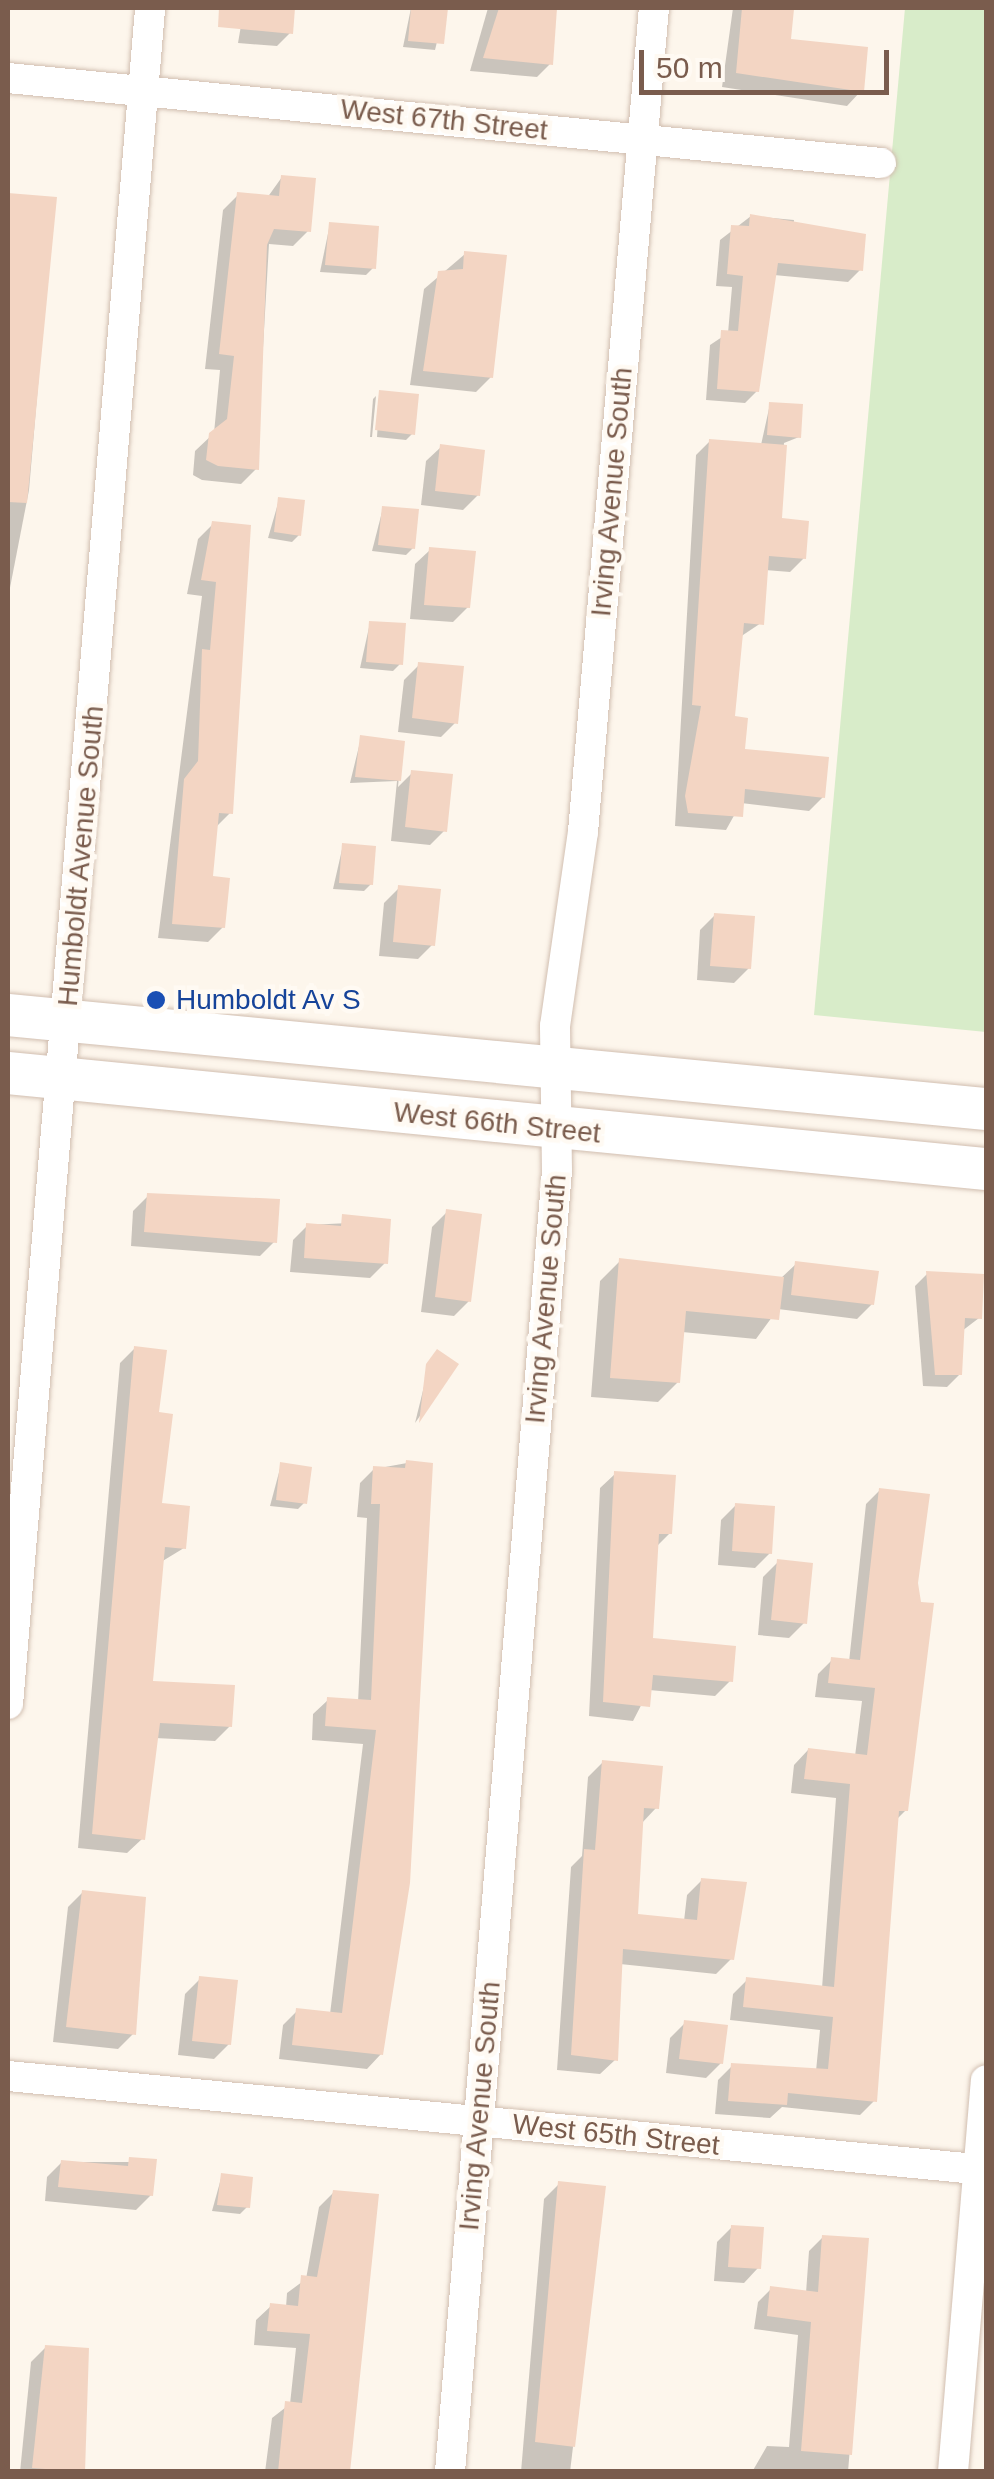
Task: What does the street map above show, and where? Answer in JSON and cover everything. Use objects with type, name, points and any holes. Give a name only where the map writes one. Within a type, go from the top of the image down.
[{"type":"main road","points":[[8,1015],[986,1109]]},
{"type":"main road","name":"West 66th Street","points":[[8,1073],[986,1170]]},
{"type":"street","name":"Humboldt Avenue South","points":[[8,1704],[150,8]]},
{"type":"street","name":"Irving Avenue South","points":[[450,2472],[556,1129],[556,1067],[654,8]]},
{"type":"street","name":"West 67th Street","points":[[8,78],[882,163]]},
{"type":"street","name":"West 65th Street","points":[[8,2076],[983,2170]]},
{"type":"street","points":[[953,2472],[983,2170],[986,2080]]},
{"type":"green space","points":[[905,8],[986,8],[986,1032],[814,1015]]},
{"type":"building","points":[[219,8],[295,8],[293,34],[218,27]]},
{"type":"building","points":[[411,8],[448,8],[444,44],[408,41]]},
{"type":"building","points":[[499,8],[557,8],[553,65],[483,58]]},
{"type":"building","points":[[742,8],[794,9],[791,39],[868,47],[864,92],[736,73]]},
{"type":"building","points":[[281,175],[316,178],[311,232],[274,229],[267,245],[259,470],[218,466],[206,460],[209,433],[227,419],[234,356],[219,354],[237,192],[279,196]]},
{"type":"building","points":[[8,193],[57,197],[27,503],[8,502]]},
{"type":"building","points":[[750,214],[866,234],[863,271],[778,263],[759,392],[717,389],[721,330],[738,331],[743,276],[727,274],[731,225],[749,226]]},
{"type":"building","points":[[329,222],[379,226],[376,269],[325,265]]},
{"type":"building","points":[[464,251],[507,255],[493,378],[423,371],[438,271],[463,269]]},
{"type":"building","points":[[379,390],[419,394],[415,435],[375,430]]},
{"type":"building","points":[[769,402],[803,404],[801,438],[767,435]]},
{"type":"building","points":[[709,439],[787,445],[782,518],[809,521],[806,559],[769,556],[764,625],[744,623],[735,716],[748,718],[745,749],[829,757],[825,798],[745,789],[743,817],[688,813],[685,796],[701,706],[692,705]]},
{"type":"building","points":[[440,444],[485,450],[480,496],[435,491]]},
{"type":"building","points":[[278,497],[305,500],[301,536],[274,532]]},
{"type":"building","points":[[382,506],[419,509],[415,549],[378,545]]},
{"type":"building","points":[[212,521],[251,525],[233,814],[219,813],[213,876],[230,878],[225,928],[172,924],[184,779],[198,761],[202,649],[210,650],[216,582],[201,580]]},
{"type":"building","points":[[429,547],[476,551],[470,608],[424,605]]},
{"type":"building","points":[[369,621],[406,623],[403,665],[366,662]]},
{"type":"building","points":[[418,662],[464,666],[458,724],[412,718]]},
{"type":"building","points":[[360,735],[405,741],[401,781],[355,777]]},
{"type":"building","points":[[411,770],[453,774],[447,832],[405,827]]},
{"type":"building","points":[[342,843],[376,846],[373,885],[339,883]]},
{"type":"building","points":[[398,885],[441,889],[435,946],[393,942]]},
{"type":"building","points":[[714,913],[755,916],[751,969],[710,966]]},
{"type":"building","points":[[147,1193],[280,1199],[277,1243],[144,1232]]},
{"type":"building","points":[[446,1209],[482,1214],[471,1302],[435,1297]]},
{"type":"building","points":[[342,1214],[391,1219],[388,1264],[304,1258],[306,1223],[341,1226]]},
{"type":"building","points":[[619,1258],[784,1277],[779,1320],[686,1311],[680,1383],[610,1378]]},
{"type":"building","points":[[795,1261],[879,1271],[874,1305],[791,1295]]},
{"type":"building","points":[[926,1271],[984,1274],[982,1319],[965,1318],[962,1375],[935,1375]]},
{"type":"building","points":[[134,1346],[167,1350],[159,1412],[173,1414],[162,1503],[190,1506],[186,1549],[165,1547],[153,1681],[235,1685],[232,1727],[160,1723],[145,1840],[92,1834]]},
{"type":"building","points":[[437,1349],[459,1364],[419,1423],[426,1364]]},
{"type":"building","points":[[406,1460],[433,1463],[410,1883],[383,2055],[292,2045],[296,2008],[342,2013],[376,1730],[325,1726],[327,1697],[371,1700],[380,1504],[371,1504],[373,1466],[405,1468]]},
{"type":"building","points":[[280,1462],[312,1467],[307,1504],[276,1500]]},
{"type":"building","points":[[614,1471],[676,1475],[672,1534],[659,1534],[653,1638],[736,1646],[733,1682],[653,1675],[650,1707],[603,1702]]},
{"type":"building","points":[[879,1488],[930,1494],[918,1583],[921,1602],[934,1603],[908,1811],[899,1811],[877,2102],[788,2093],[787,2105],[728,2101],[731,2063],[828,2069],[833,2017],[743,2007],[746,1977],[834,1987],[850,1784],[804,1779],[808,1748],[867,1755],[875,1688],[828,1683],[831,1657],[860,1660]]},
{"type":"building","points":[[735,1503],[775,1506],[772,1554],[732,1551]]},
{"type":"building","points":[[777,1559],[813,1563],[807,1624],[771,1620]]},
{"type":"building","points":[[602,1760],[663,1766],[659,1809],[644,1808],[638,1914],[697,1920],[701,1878],[747,1882],[734,1960],[623,1949],[618,2061],[571,2055],[584,1849],[595,1850]]},
{"type":"building","points":[[82,1890],[146,1897],[136,2035],[66,2027]]},
{"type":"building","points":[[199,1976],[238,1980],[231,2045],[192,2041]]},
{"type":"building","points":[[684,2020],[728,2025],[723,2064],[679,2059]]},
{"type":"building","points":[[129,2157],[157,2159],[153,2196],[58,2187],[61,2160],[128,2166]]},
{"type":"building","points":[[221,2173],[253,2177],[250,2208],[217,2205]]},
{"type":"building","points":[[558,2181],[606,2186],[575,2447],[535,2442]]},
{"type":"building","points":[[333,2190],[379,2194],[350,2472],[278,2472],[285,2401],[302,2403],[310,2334],[267,2331],[270,2303],[298,2306],[301,2275],[317,2277]]},
{"type":"building","points":[[731,2225],[764,2227],[761,2269],[728,2267]]},
{"type":"building","points":[[822,2235],[869,2238],[852,2455],[801,2451],[811,2322],[767,2316],[770,2286],[818,2292]]},
{"type":"building","points":[[45,2345],[89,2348],[85,2472],[32,2468]]},
{"type":"place","name":"Humboldt Av S","points":[[156,1000]]}]
